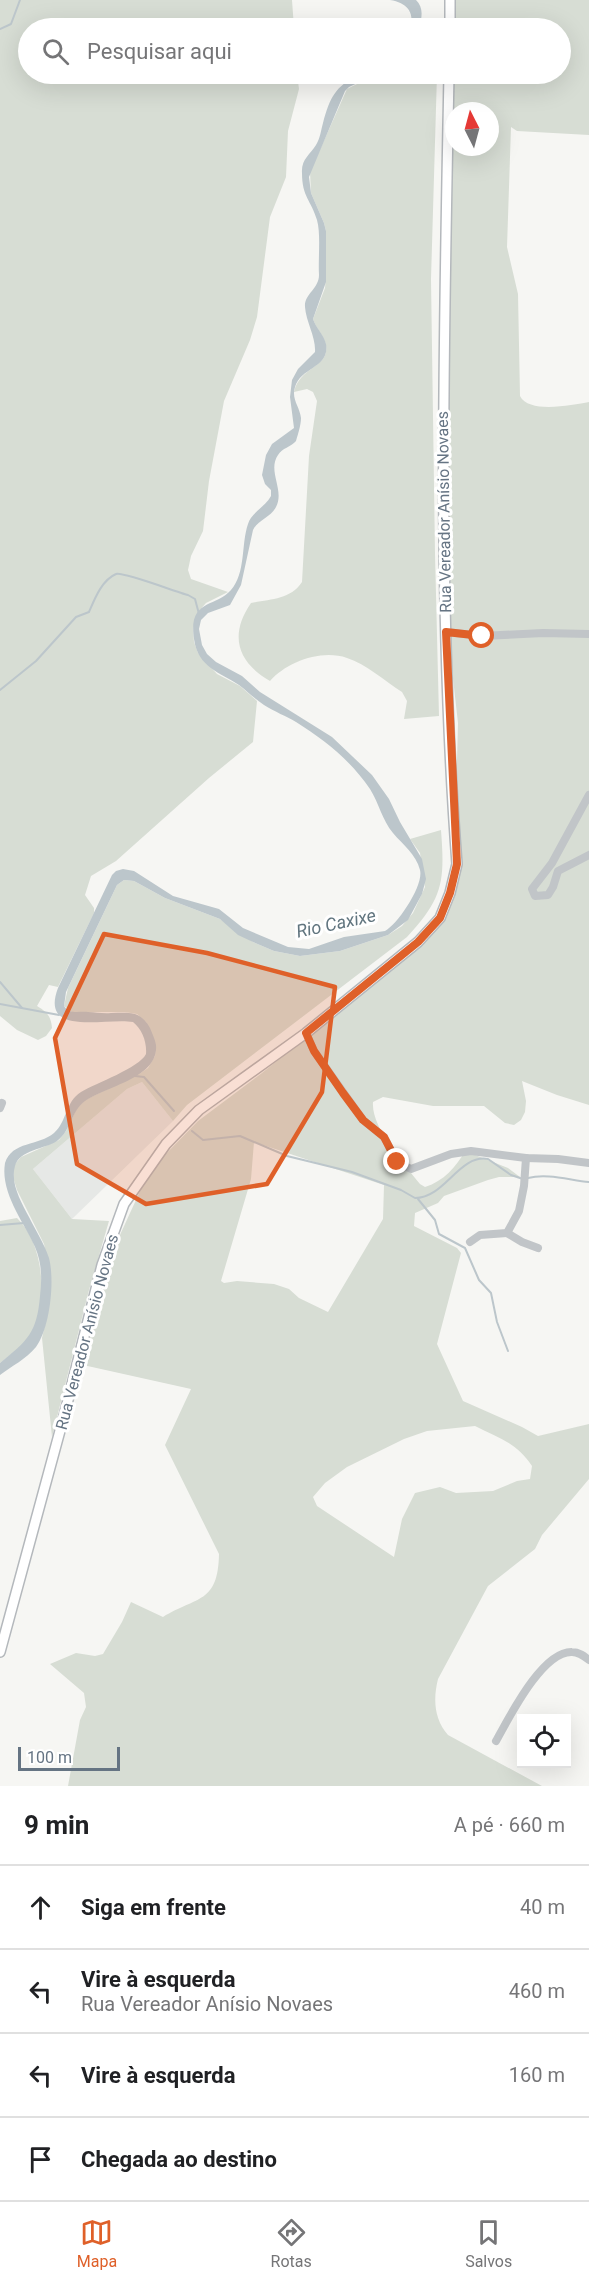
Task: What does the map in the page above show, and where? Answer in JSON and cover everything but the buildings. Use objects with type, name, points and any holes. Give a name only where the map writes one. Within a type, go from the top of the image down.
[{"type":"main road","points":[[450,0],[450,18]]},
{"type":"main road","name":"Rua Vereador Anísio Novaes","points":[[0,1652],[102,1265],[124,1204],[166,1144],[199,1110],[306,1033],[418,942],[440,918],[450,893],[457,864],[446,632],[443,372],[449,84]]},
{"type":"street","points":[[446,632],[482,636],[543,633],[589,634]]},
{"type":"street","points":[[589,795],[552,863],[532,889],[535,896],[548,895],[558,872],[589,855]]},
{"type":"street","points":[[306,1033],[314,1051],[363,1120],[384,1137],[397,1162],[411,1169],[451,1154],[471,1151],[526,1158],[558,1158],[589,1163]]},
{"type":"street","points":[[507,1233],[519,1211],[525,1186],[526,1158]]},
{"type":"street","points":[[470,1242],[480,1235],[507,1233],[538,1248]]},
{"type":"street","points":[[496,1741],[514,1707],[549,1662],[565,1653],[573,1652],[589,1660]]},
{"type":"highlighted area","points":[[104,934],[207,953],[335,987],[322,1092],[267,1184],[146,1204],[77,1164],[55,1038]]},
{"type":"shaded area","points":[[0,0],[292,0],[293,18],[18,18],[18,84],[298,84],[299,89],[288,131],[286,177],[270,217],[257,317],[250,340],[224,401],[209,481],[203,531],[191,556],[188,570],[191,579],[228,592],[206,603],[199,611],[193,629],[194,642],[198,653],[217,674],[240,686],[257,701],[253,742],[116,861],[91,876],[85,895],[94,908],[94,913],[58,987],[49,985],[37,1006],[51,1020],[52,1028],[46,1036],[38,1040],[17,1030],[0,1016]]},
{"type":"shaded area","points":[[390,0],[416,0],[421,10],[421,18],[411,18],[408,9],[401,3]]},
{"type":"shaded area","points":[[452,0],[589,0],[589,135],[517,131],[511,127],[507,247],[518,294],[520,396],[525,402],[541,407],[589,402],[589,1105],[522,1081],[526,1101],[525,1112],[521,1120],[514,1125],[505,1123],[484,1106],[433,1106],[383,1097],[373,1102],[377,1123],[383,1134],[420,1184],[425,1187],[449,1173],[465,1151],[508,1168],[520,1177],[499,1177],[488,1180],[444,1196],[438,1203],[415,1213],[414,1226],[457,1248],[461,1253],[437,1344],[463,1401],[538,1436],[589,1424],[589,1479],[542,1535],[535,1549],[488,1586],[436,1686],[437,1716],[448,1735],[542,1786],[68,1786],[80,1720],[86,1707],[84,1693],[50,1664],[76,1653],[95,1656],[103,1654],[131,1602],[163,1617],[203,1596],[215,1582],[218,1570],[219,1554],[165,1445],[191,1389],[83,1365],[114,1248],[141,1189],[160,1160],[198,1121],[262,1073],[425,942],[444,918],[461,872],[456,797],[458,723],[448,634],[445,554],[448,156],[499,156],[499,102],[449,102],[449,84],[571,84],[571,18],[451,18]],"holes":[[[254,1142],[384,1185],[383,1219],[328,1312],[299,1298],[289,1289],[274,1284],[237,1281],[224,1283],[221,1281],[251,1179]],[[475,1426],[507,1442],[532,1466],[530,1479],[517,1481],[493,1491],[456,1493],[440,1487],[415,1493],[402,1519],[394,1557],[317,1506],[313,1497],[325,1483],[347,1467],[404,1439],[427,1431]]]},
{"type":"shaded area","points":[[343,84],[355,84],[345,91],[309,177],[311,193],[326,231],[326,282],[313,319],[325,341],[326,352],[320,363],[303,375],[295,387],[294,395],[301,418],[296,441],[284,449],[275,461],[278,501],[274,510],[253,530],[241,585],[230,605],[208,613],[201,620],[199,629],[202,645],[207,654],[216,662],[242,676],[260,692],[332,737],[372,775],[389,799],[422,859],[426,879],[422,894],[408,920],[388,935],[340,951],[300,956],[274,951],[253,942],[238,935],[220,919],[165,898],[134,881],[124,880],[117,885],[66,992],[64,1006],[69,1011],[75,1012],[138,1015],[146,1022],[153,1034],[156,1045],[155,1056],[149,1066],[130,1080],[80,1105],[62,1137],[57,1141],[27,1153],[17,1161],[14,1172],[15,1186],[49,1258],[50,1304],[45,1328],[36,1347],[0,1375],[0,1363],[24,1342],[33,1328],[39,1309],[41,1283],[37,1253],[14,1207],[6,1185],[4,1174],[8,1156],[20,1147],[54,1133],[76,1096],[135,1065],[146,1054],[143,1036],[133,1022],[79,1022],[58,1014],[55,1004],[58,988],[112,875],[123,869],[134,871],[173,896],[219,909],[243,928],[288,947],[309,949],[344,937],[385,931],[403,913],[418,885],[420,870],[416,859],[389,828],[370,789],[354,769],[317,736],[264,705],[239,685],[211,668],[200,657],[194,639],[193,626],[199,611],[204,606],[225,596],[236,583],[248,524],[271,496],[271,490],[265,484],[262,475],[266,455],[272,444],[294,428],[290,397],[292,380],[298,369],[315,352],[305,302],[318,280],[319,239],[315,213],[302,181],[302,168],[304,161],[317,143],[328,106]]},
{"type":"shaded area","points":[[357,84],[437,84],[431,279],[439,716],[404,719],[407,701],[402,692],[368,668],[347,658],[326,655],[305,659],[286,668],[270,681],[250,665],[240,647],[240,626],[251,603],[286,596],[302,582],[309,456],[317,401],[313,392],[307,389],[294,392],[297,383],[323,359],[326,353],[324,339],[313,319],[325,288],[326,231],[311,193],[310,172],[347,89]]},
{"type":"shaded area","points":[[441,830],[442,863],[439,888],[428,911],[407,937],[187,1105],[173,1121],[142,1082],[127,1089],[33,1169],[72,1219],[109,1221],[52,1437],[42,1338],[48,1312],[51,1280],[44,1244],[17,1190],[13,1177],[14,1165],[21,1157],[59,1140],[77,1108],[85,1100],[139,1074],[148,1068],[155,1056],[156,1047],[146,1022],[137,1014],[72,1012],[64,1006],[68,988],[117,885],[124,880],[134,881],[165,898],[220,919],[253,942],[274,951],[300,956],[340,951],[388,935],[402,926],[413,913],[425,887],[420,853],[410,839]]},
{"type":"shaded area","points":[[142,1082],[173,1121],[72,1219],[33,1169],[127,1089]]},
{"type":"shaded area","points":[[17,1218],[33,1242],[41,1274],[42,1291],[37,1321],[31,1334],[17,1350],[0,1363],[0,1221]]},
{"type":"waterway","points":[[0,29],[11,24],[20,0]]},
{"type":"waterway","points":[[0,690],[36,661],[76,617],[89,612],[103,585],[116,574],[188,595],[195,599],[199,614]]},
{"type":"waterway","points":[[0,982],[22,1008]]},
{"type":"waterway","points":[[0,1004],[59,1015]]},
{"type":"waterway","points":[[135,1076],[144,1077],[174,1111]]},
{"type":"waterway","points":[[192,1131],[203,1140],[240,1136],[287,1156],[352,1172],[401,1190],[415,1198],[435,1191],[460,1169],[478,1159],[488,1159],[511,1175],[523,1179]]},
{"type":"waterway","points":[[528,1178],[550,1177],[589,1182]]},
{"type":"waterway","points":[[418,1199],[435,1220],[439,1234],[465,1248],[479,1280],[491,1293],[497,1322],[508,1351]]},
{"type":"waterway","points":[[0,1225],[24,1223]]},
{"type":"route","points":[[397,1162],[384,1137],[363,1120],[343,1093],[314,1051],[306,1033],[418,942],[440,918],[450,893],[457,864],[446,632],[482,636]]},
{"type":"water label","name":"Rio Caxixe","points":[[336,923]]}]
